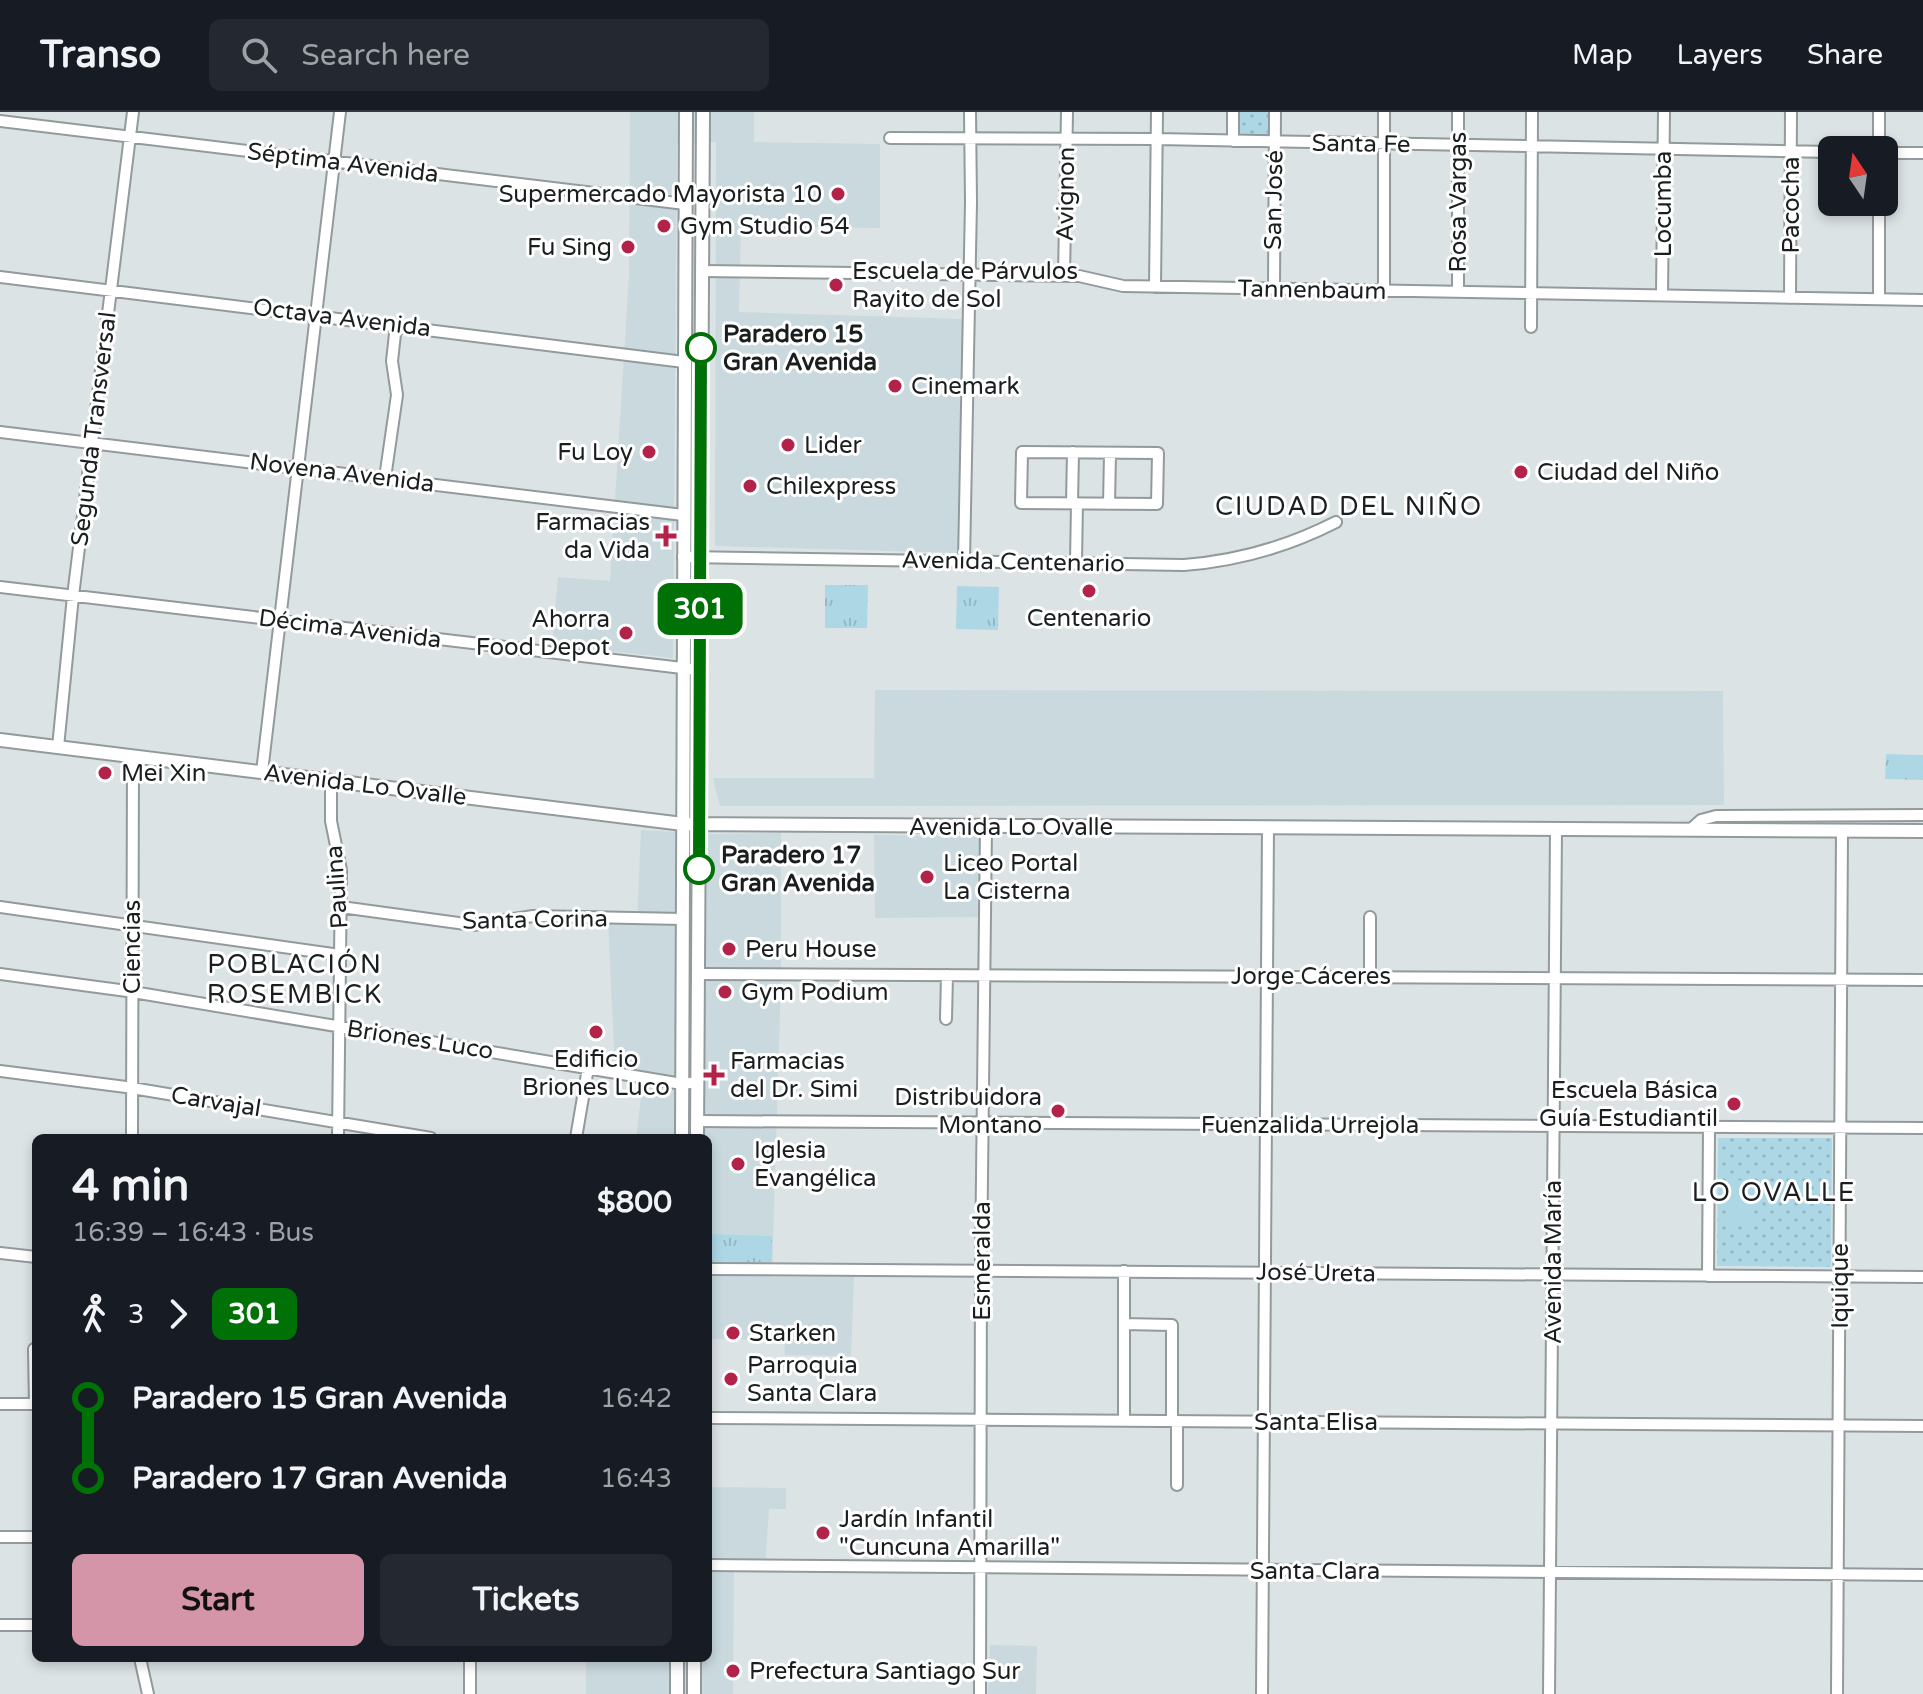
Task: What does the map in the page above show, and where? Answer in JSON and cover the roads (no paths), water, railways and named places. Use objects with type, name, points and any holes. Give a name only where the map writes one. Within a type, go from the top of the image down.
[{"type":"main road","points":[[682,1134],[686,112]]},
{"type":"main road","points":[[697,1134],[703,112]]},
{"type":"main road","points":[[685,204],[703,219]]},
{"type":"main road","name":"Avenida Lo Ovalle","points":[[0,740],[700,825],[1923,831]]},
{"type":"main road","points":[[683,958],[687,967],[698,974]]},
{"type":"main road","points":[[677,1662],[677,1694]]},
{"type":"main road","points":[[694,1662],[694,1694]]},
{"type":"street","name":"Segunda Transversal","points":[[58,747],[73,596],[133,112]]},
{"type":"street","points":[[262,772],[340,112]]},
{"type":"street","points":[[964,561],[970,112]]},
{"type":"street","name":"Avignon","points":[[1064,276],[1067,112]]},
{"type":"street","points":[[1155,287],[1157,112]]},
{"type":"street","name":"San José","points":[[1233,112],[1233,141]]},
{"type":"street","name":"San José","points":[[1274,289],[1275,112]]},
{"type":"street","points":[[1384,112],[1384,291]]},
{"type":"street","name":"Rosa Vargas","points":[[1458,112],[1458,292]]},
{"type":"street","points":[[1531,327],[1532,112]]},
{"type":"street","name":"Locumba","points":[[1662,295],[1664,112]]},
{"type":"street","name":"Pacocha","points":[[1790,298],[1791,112]]},
{"type":"street","points":[[1879,112],[1881,136]]},
{"type":"street","name":"Séptima Avenida","points":[[0,121],[685,204]]},
{"type":"street","name":"Santa Fe","points":[[890,138],[1157,139],[1818,152]]},
{"type":"street","points":[[1898,152],[1923,153]]},
{"type":"street","points":[[1879,216],[1879,299]]},
{"type":"street","name":"Tannenbaum","points":[[702,271],[1064,276],[1087,277],[1117,286],[1155,287],[1923,300]]},
{"type":"street","name":"Octava Avenida","points":[[0,277],[684,362]]},
{"type":"street","points":[[385,478],[397,395],[392,361],[396,325]]},
{"type":"street","name":"Novena Avenida","points":[[0,432],[683,515]]},
{"type":"street","points":[[1022,452],[1110,453],[1158,453],[1157,504],[1021,503],[1022,452]]},
{"type":"street","points":[[1073,452],[1076,563]]},
{"type":"street","points":[[1109,504],[1110,453]]},
{"type":"street","name":"Avenida Centenario","points":[[683,557],[1211,564],[1287,543],[1336,522]]},
{"type":"street","name":"Décima Avenida","points":[[0,587],[699,670]]},
{"type":"street","name":"Ciencias","points":[[132,1134],[133,756]]},
{"type":"street","name":"Paulina","points":[[331,780],[331,821],[341,870],[338,1134]]},
{"type":"street","name":"Avenida Lo Ovalle","points":[[1691,829],[1701,820],[1716,816],[1923,815]]},
{"type":"street","name":"Esmeralda","points":[[980,1694],[986,827]]},
{"type":"street","points":[[1262,1694],[1268,828]]},
{"type":"street","name":"Avenida María","points":[[1549,1694],[1556,829]]},
{"type":"street","name":"Iquique","points":[[1837,1694],[1842,830]]},
{"type":"street","points":[[0,907],[340,955]]},
{"type":"street","name":"Santa Corina","points":[[341,907],[473,925],[533,916],[683,919]]},
{"type":"street","points":[[1370,917],[1370,977]]},
{"type":"street","name":"Briones Luco","points":[[0,974],[132,992],[682,1084],[698,1082]]},
{"type":"street","name":"Jorge Cáceres","points":[[698,974],[1923,980]]},
{"type":"street","points":[[946,1019],[947,975]]},
{"type":"street","points":[[577,1134],[588,1068]]},
{"type":"street","name":"Carvajal","points":[[0,1071],[132,1088],[406,1134]]},
{"type":"street","name":"Fuenzalida Urrejola","points":[[697,1121],[1923,1128]]},
{"type":"street","points":[[1708,1276],[1709,1127]]},
{"type":"street","points":[[0,1253],[32,1257]]},
{"type":"street","name":"José Ureta","points":[[712,1269],[1923,1277]]},
{"type":"street","points":[[1124,1271],[1124,1421]]},
{"type":"street","points":[[1124,1324],[1172,1325],[1177,1485]]},
{"type":"street","points":[[0,1404],[32,1404]]},
{"type":"street","name":"Santa Elisa","points":[[712,1418],[1923,1426]]},
{"type":"street","points":[[0,1537],[32,1537]]},
{"type":"street","name":"Santa Clara","points":[[712,1565],[1923,1575]]},
{"type":"street","points":[[0,1625],[32,1625]]},
{"type":"street","points":[[141,1662],[148,1694]]},
{"type":"street","points":[[470,1662],[470,1694]]},
{"type":"place","name":"Supermercado Mayorista 10","points":[[838,194]]},
{"type":"place","name":"Gym Studio 54","points":[[664,226]]},
{"type":"place","name":"Fu Sing","points":[[628,247]]},
{"type":"place","name":"Escuela de Párvulos Rayito de Sol","points":[[836,285]]},
{"type":"place","name":"Paradero 15 Gran Avenida","points":[[701,348]]},
{"type":"place","name":"Cinemark","points":[[895,386]]},
{"type":"place","name":"Lider","points":[[788,445]]},
{"type":"place","name":"Fu Loy","points":[[649,452]]},
{"type":"place","name":"Ciudad del Niño","points":[[1521,472]]},
{"type":"place","name":"Chilexpress","points":[[750,486]]},
{"type":"place","name":"Farmacias da Vida","points":[[666,536]]},
{"type":"place","name":"Centenario","points":[[1089,591]]},
{"type":"place","name":"Ahorra Food Depot","points":[[626,633]]},
{"type":"place","name":"Mei Xin","points":[[105,773]]},
{"type":"place","name":"Paradero 17 Gran Avenida","points":[[699,869]]},
{"type":"place","name":"Liceo Portal La Cisterna","points":[[927,877]]},
{"type":"place","name":"Peru House","points":[[729,949]]},
{"type":"place","name":"Gym Podium","points":[[725,992]]},
{"type":"place","name":"Edificio Briones Luco","points":[[596,1032]]},
{"type":"place","name":"Farmacias del Dr. Simi","points":[[714,1075]]},
{"type":"place","name":"Escuela Básica Guía Estudiantil","points":[[1734,1104]]},
{"type":"place","name":"Distribuidora Montano","points":[[1058,1111]]},
{"type":"place","name":"Iglesia Evangélica","points":[[738,1164]]},
{"type":"place","name":"Starken","points":[[733,1333]]},
{"type":"place","name":"Parroquia Santa Clara","points":[[731,1379]]},
{"type":"place","name":"Jardín Infantil \"Cuncuna Amarilla\"","points":[[823,1533]]},
{"type":"place","name":"Prefectura Santiago Sur","points":[[733,1671]]},
{"type":"district","name":"CIUDAD DEL NIÑO","points":[[1349,506]]},
{"type":"district","name":"POBLACIÓN ROSEMBICK","points":[[295,979]]},
{"type":"district","name":"LO OVALLE","points":[[1774,1192]]}]
